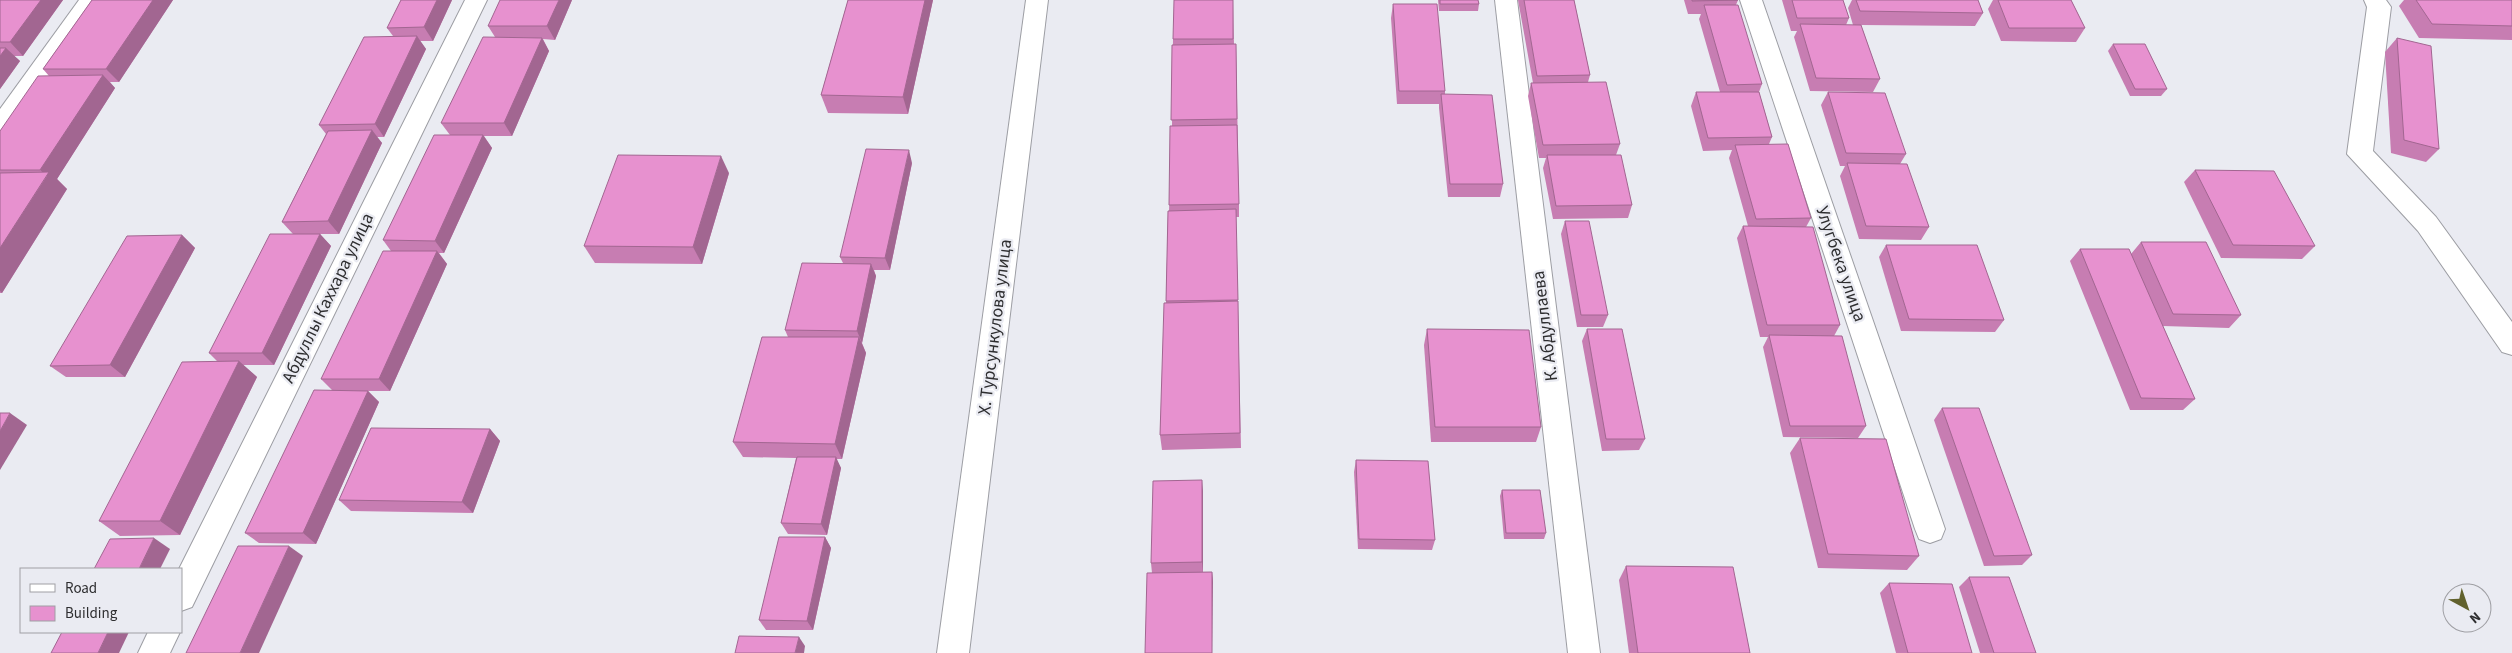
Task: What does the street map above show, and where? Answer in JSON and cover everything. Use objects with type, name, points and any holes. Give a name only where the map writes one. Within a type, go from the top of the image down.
[{"type":"street","points":[[0,128],[91,0]]},
{"type":"street","name":"Абдуллы Каххара улица","points":[[182,595],[476,0]]},
{"type":"street","name":"Х. Турсункулова улица","points":[[953,653],[1037,0]]},
{"type":"street","name":"К. Абдуллаева","points":[[1506,0],[1584,653]]},
{"type":"street","name":"Улугбека улица","points":[[1752,0],[1930,529]]},
{"type":"street","points":[[2374,0],[2379,7],[2360,154],[2427,224],[2512,344]]},
{"type":"street","points":[[154,653],[164,633]]},
{"type":"building","points":[[0,0],[41,0],[10,42],[0,42]]},
{"type":"building","points":[[92,0],[153,0],[106,69],[43,69]]},
{"type":"building","points":[[401,0],[437,0],[424,27],[387,28]]},
{"type":"building","points":[[500,0],[559,0],[547,26],[488,26]]},
{"type":"building","points":[[848,0],[925,0],[903,97],[821,95]]},
{"type":"building","points":[[1174,0],[1233,0],[1233,39],[1173,39]]},
{"type":"building","points":[[1440,0],[1478,0],[1479,4],[1440,4]]},
{"type":"building","points":[[1524,0],[1574,0],[1590,75],[1537,76]]},
{"type":"building","points":[[1692,0],[1738,0],[1692,1]]},
{"type":"building","points":[[1792,0],[1843,0],[1849,18],[1797,18]]},
{"type":"building","points":[[1856,0],[1978,0],[1983,13],[1860,11]]},
{"type":"building","points":[[1998,0],[2071,0],[2085,28],[2009,28]]},
{"type":"building","points":[[2416,0],[2512,0],[2512,26],[2432,24]]},
{"type":"building","points":[[1393,4],[1437,4],[1445,91],[1399,91]]},
{"type":"building","points":[[1704,5],[1738,5],[1762,84],[1727,85]]},
{"type":"building","points":[[1800,24],[1861,25],[1880,79],[1816,78]]},
{"type":"building","points":[[417,36],[375,124],[319,125],[364,37]]},
{"type":"building","points":[[483,37],[542,38],[504,123],[441,123]]},
{"type":"building","points":[[2397,38],[2431,46],[2439,149],[2404,140]]},
{"type":"building","points":[[1236,44],[1237,119],[1171,120],[1172,45]]},
{"type":"building","points":[[2113,44],[2145,44],[2167,89],[2135,89]]},
{"type":"building","points":[[0,48],[6,48],[0,56]]},
{"type":"building","points":[[103,75],[40,170],[0,170],[0,131],[38,76]]},
{"type":"building","points":[[1606,82],[1620,144],[1543,145],[1531,83]]},
{"type":"building","points":[[1696,92],[1759,92],[1772,137],[1708,138]]},
{"type":"building","points":[[1828,92],[1885,93],[1906,154],[1846,153]]},
{"type":"building","points":[[1441,94],[1492,95],[1503,184],[1450,184]]},
{"type":"building","points":[[1237,125],[1239,204],[1169,205],[1170,126]]},
{"type":"building","points":[[372,130],[328,221],[282,222],[328,131]]},
{"type":"building","points":[[434,135],[483,135],[435,241],[383,240]]},
{"type":"building","points":[[1788,144],[1811,218],[1756,219],[1735,145]]},
{"type":"building","points":[[866,149],[909,150],[885,258],[840,257]]},
{"type":"building","points":[[618,155],[721,156],[693,247],[584,246]]},
{"type":"building","points":[[1547,155],[1621,155],[1632,205],[1556,206]]},
{"type":"building","points":[[1847,163],[1907,164],[1929,227],[1866,226]]},
{"type":"building","points":[[2195,170],[2274,171],[2315,246],[2233,245]]},
{"type":"building","points":[[49,172],[0,248],[0,173]]},
{"type":"building","points":[[1236,209],[1238,300],[1166,301],[1168,211]]},
{"type":"building","points":[[1565,221],[1589,221],[1608,315],[1581,315]]},
{"type":"building","points":[[1743,226],[1813,227],[1840,325],[1767,325]]},
{"type":"building","points":[[270,234],[320,234],[262,353],[209,353]]},
{"type":"building","points":[[182,235],[110,365],[50,366],[127,236]]},
{"type":"building","points":[[2141,242],[2206,242],[2241,315],[2173,314]]},
{"type":"building","points":[[1886,245],[1977,245],[2004,320],[1909,319]]},
{"type":"building","points":[[2080,249],[2129,249],[2195,399],[2141,398]]},
{"type":"building","points":[[383,251],[437,251],[379,379],[321,379]]},
{"type":"building","points":[[802,263],[871,264],[857,331],[785,330]]},
{"type":"building","points":[[1238,301],[1240,433],[1160,435],[1164,303]]},
{"type":"building","points":[[1427,329],[1529,330],[1541,427],[1435,427]]},
{"type":"building","points":[[1587,329],[1622,329],[1645,439],[1606,439]]},
{"type":"building","points":[[1769,335],[1842,336],[1866,426],[1790,426]]},
{"type":"building","points":[[762,337],[859,337],[835,444],[733,442]]},
{"type":"building","points":[[239,361],[160,521],[99,521],[182,362]]},
{"type":"building","points":[[314,390],[368,391],[303,533],[245,533]]},
{"type":"building","points":[[1942,408],[1979,408],[2032,555],[1994,556]]},
{"type":"building","points":[[0,413],[10,413],[0,431]]},
{"type":"building","points":[[371,428],[490,429],[462,502],[339,500]]},
{"type":"building","points":[[1800,438],[1886,439],[1919,556],[1828,554]]},
{"type":"building","points":[[797,457],[836,457],[821,524],[781,523]]},
{"type":"building","points":[[1356,460],[1428,461],[1435,540],[1359,539]]},
{"type":"building","points":[[1202,480],[1202,562],[1151,563],[1153,481]]},
{"type":"building","points":[[1502,490],[1540,490],[1546,533],[1506,533]]},
{"type":"building","points":[[779,537],[825,537],[807,621],[759,620]]},
{"type":"building","points":[[154,538],[139,568],[95,568],[110,539]]},
{"type":"building","points":[[238,546],[289,546],[240,653],[186,653]]},
{"type":"building","points":[[1626,566],[1733,567],[1750,653],[1638,653]]},
{"type":"building","points":[[1212,572],[1212,653],[1145,653],[1147,573]]},
{"type":"building","points":[[1969,577],[2009,577],[2036,653],[1994,653]]},
{"type":"building","points":[[1889,583],[1952,584],[1972,653],[1908,653]]},
{"type":"building","points":[[61,633],[108,633],[98,653],[51,653]]},
{"type":"building","points":[[739,636],[799,637],[795,653],[735,653]]}]
